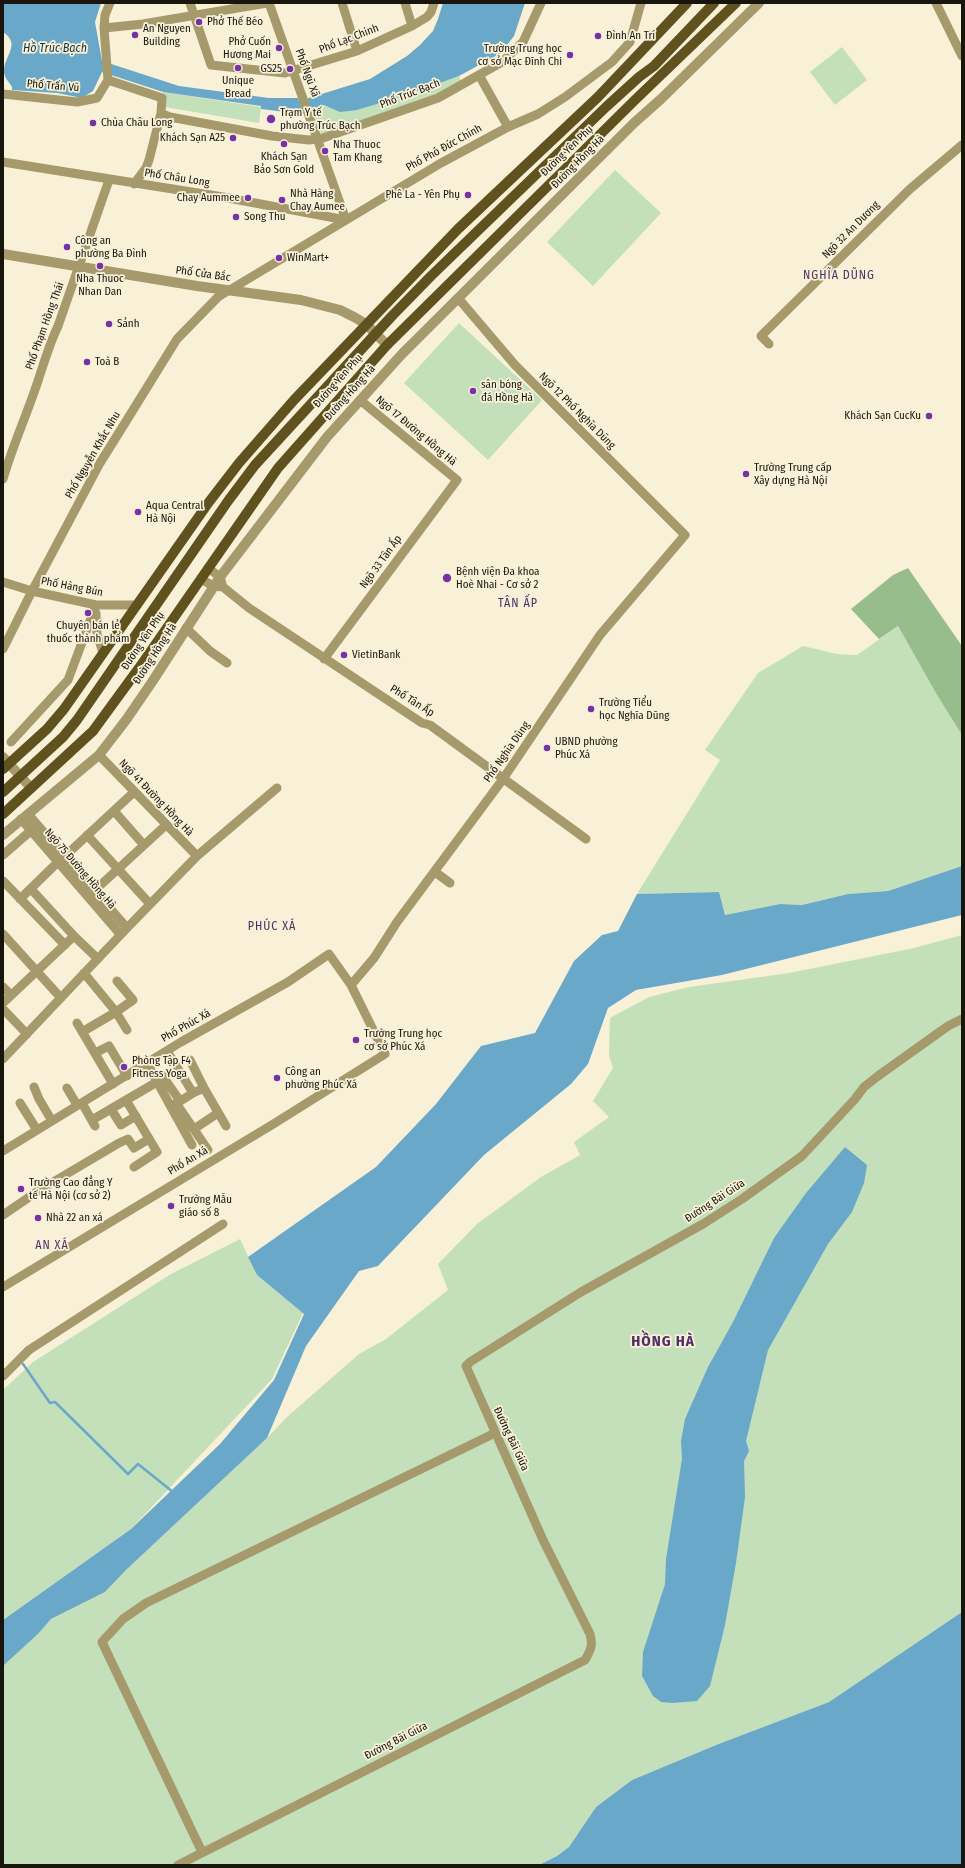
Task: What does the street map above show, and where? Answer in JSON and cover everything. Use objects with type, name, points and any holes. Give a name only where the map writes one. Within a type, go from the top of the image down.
[{"type":"main road","name":"Đường Yên Phụ","points":[[5,763],[56,719],[209,502],[232,472],[294,400],[422,266],[535,155],[598,97],[687,3]]},
{"type":"main road","name":"Đường Yên Phụ","points":[[3,792],[63,737],[77,720],[228,501],[255,465],[376,333],[432,276],[612,102],[639,77],[654,66],[714,3]]},
{"type":"main road","name":"Đường Yên Phụ","points":[[3,814],[73,751],[98,725],[278,468],[387,345],[637,98],[736,3]]},
{"type":"main road","points":[[637,98],[654,66]]},
{"type":"main road","points":[[422,266],[432,276]]},
{"type":"street","points":[[110,3],[105,15],[104,28],[104,42],[108,61],[108,80],[162,98],[161,113],[149,160],[146,168],[134,184]]},
{"type":"street","points":[[190,3],[195,16]]},
{"type":"street","points":[[104,28],[143,24],[268,3]]},
{"type":"street","name":"Phố Ngũ Xã","points":[[268,3],[310,115],[317,140],[346,220]]},
{"type":"street","points":[[342,3],[357,50]]},
{"type":"street","points":[[405,3],[412,26],[427,17],[431,12],[434,3]]},
{"type":"street","name":"Phố Trúc Bạch","points":[[161,113],[170,117],[258,133],[317,140],[438,98],[502,62],[523,42],[541,3]]},
{"type":"street","name":"Phố Phó Đức Chính","points":[[229,290],[434,167],[508,127],[538,114],[565,97],[612,62],[630,42],[641,3]]},
{"type":"street","name":"Đường Hồng Hà","points":[[3,835],[99,756],[126,720],[186,628],[218,587],[220,577],[327,437],[360,400],[402,354],[458,298],[634,123],[661,99],[759,3]]},
{"type":"street","points":[[936,3],[962,53]]},
{"type":"street","name":"Phố Lạc Chinh","points":[[195,16],[211,65],[285,73],[357,50],[412,26]]},
{"type":"street","points":[[479,75],[508,127]]},
{"type":"street","name":"Phố Trấn Vũ","points":[[3,94],[77,102],[97,98],[108,80]]},
{"type":"street","name":"Ngõ 32 An Dương","points":[[768,344],[761,336],[910,189],[962,145]]},
{"type":"street","name":"Phố Châu Long","points":[[3,162],[282,207],[346,220]]},
{"type":"street","name":"Phố Phạm Hồng Thái","points":[[3,479],[7,449],[32,400],[109,180]]},
{"type":"street","name":"Phố Cửa Bắc","points":[[3,254],[197,286],[301,300],[334,308],[347,313],[366,324],[387,345]]},
{"type":"street","name":"Phố Nguyễn Khắc Nhu","points":[[3,649],[100,463],[177,339],[218,297],[229,290]]},
{"type":"street","name":"Ngõ 12 Phố Nghĩa Dũng","points":[[458,298],[515,365],[685,535]]},
{"type":"street","name":"Ngõ 17 Đường Hồng Hà","points":[[360,400],[457,480]]},
{"type":"street","name":"Ngõ 33 Tân Ấp","points":[[324,659],[457,480]]},
{"type":"street","name":"Phố Nghĩa Dũng","points":[[351,985],[374,958],[398,922],[503,779],[600,636],[685,535]]},
{"type":"street","points":[[208,568],[220,577]]},
{"type":"street","name":"Phố Tân Ấp","points":[[201,579],[218,587],[422,723],[430,725],[586,839]]},
{"type":"street","name":"Phố Hàng Bún","points":[[3,582],[32,591],[96,605],[137,605]]},
{"type":"street","points":[[96,605],[96,628],[103,653]]},
{"type":"street","points":[[11,742],[68,680],[96,605]]},
{"type":"street","points":[[186,628],[210,651],[227,663]]},
{"type":"street","name":"Ngõ 41 Đường Hồng Hà","points":[[99,756],[197,856]]},
{"type":"street","points":[[5,763],[31,788]]},
{"type":"street","points":[[3,1059],[197,856],[277,788]]},
{"type":"street","points":[[20,899],[134,792]]},
{"type":"street","points":[[114,811],[143,844]]},
{"type":"street","name":"Ngõ 75 Đường Hồng Hà","points":[[24,817],[124,931]]},
{"type":"street","points":[[94,891],[143,844],[166,825]]},
{"type":"street","points":[[3,855],[34,828]]},
{"type":"street","points":[[87,836],[150,904]]},
{"type":"street","name":"Ngõ 75 Đường Hồng Hà","points":[[61,860],[94,891],[124,931]]},
{"type":"street","points":[[435,872],[450,883]]},
{"type":"street","points":[[3,881],[64,945]]},
{"type":"street","points":[[31,889],[74,936],[98,959]]},
{"type":"street","points":[[3,934],[61,998]]},
{"type":"street","points":[[3,1003],[36,970],[74,936]]},
{"type":"street","name":"Phố Phúc Xá","points":[[3,1151],[146,1063],[288,982],[329,954],[351,985]]},
{"type":"street","points":[[84,973],[116,1012],[127,1030]]},
{"type":"street","points":[[82,1032],[133,1000],[118,981]]},
{"type":"street","name":"Phố An Xá","points":[[3,1287],[275,1123],[385,1054],[351,985]]},
{"type":"street","points":[[3,987],[11,995]]},
{"type":"street","points":[[3,1009],[27,1034]]},
{"type":"street","name":"Đường Bãi Giữa","points":[[178,1865],[585,1660],[591,1651],[592,1644],[590,1634],[559,1572],[494,1433],[466,1366],[581,1292],[703,1224],[742,1198],[802,1156],[855,1099],[864,1087],[948,1026],[962,1019]]},
{"type":"street","points":[[77,1023],[113,1084]]},
{"type":"street","points":[[95,1053],[109,1046],[127,1076]]},
{"type":"street","points":[[167,1051],[193,1093]]},
{"type":"street","points":[[190,1060],[226,1126]]},
{"type":"street","points":[[146,1063],[159,1079],[208,1150]]},
{"type":"street","points":[[66,1088],[94,1123],[111,1109],[159,1079]]},
{"type":"street","points":[[34,1087],[52,1121]]},
{"type":"street","points":[[175,1104],[204,1088]]},
{"type":"street","points":[[126,1100],[157,1152],[134,1167]]},
{"type":"street","points":[[20,1103],[37,1130]]},
{"type":"street","points":[[175,1104],[192,1145]]},
{"type":"street","points":[[111,1109],[121,1125],[136,1116]]},
{"type":"street","points":[[194,1129],[218,1113]]},
{"type":"street","points":[[3,1215],[38,1191],[119,1143],[128,1139],[134,1148],[149,1139]]},
{"type":"street","points":[[3,1376],[29,1350],[224,1224]]},
{"type":"street","points":[[202,1852],[102,1642],[122,1619],[146,1603],[494,1433]]},
{"type":"green space","points":[[842,47],[867,80],[835,105],[810,72]]},
{"type":"green space","points":[[459,76],[461,81],[440,95],[322,134],[317,130],[314,110],[318,106],[328,105],[334,109],[357,110],[407,95]]},
{"type":"green space","points":[[163,92],[261,107],[259,123],[165,107]]},
{"type":"green space","points":[[615,170],[661,213],[593,286],[547,242]]},
{"type":"green space","name":"sân bóng đá Hồng Hà","points":[[459,323],[542,400],[488,460],[404,383]]},
{"type":"green space","points":[[908,568],[962,646],[962,735],[937,695],[898,626],[879,639],[851,609],[893,575]]},
{"type":"green space","points":[[898,626],[937,695],[962,735],[962,866],[888,891],[848,894],[802,905],[780,904],[725,915],[718,892],[637,894],[720,760],[705,750],[758,673],[803,646],[837,654],[857,655]]},
{"type":"green space","points":[[962,935],[962,1612],[829,1702],[716,1745],[632,1780],[596,1807],[569,1847],[557,1856],[539,1865],[3,1865],[3,1666],[38,1634],[51,1619],[105,1592],[126,1570],[267,1438],[287,1417],[359,1354],[386,1339],[448,1290],[438,1264],[477,1224],[541,1177],[580,1155],[574,1142],[609,1117],[593,1101],[613,1068],[609,1055],[610,1018],[649,997],[689,987],[789,973],[914,948]]},
{"type":"green space","points":[[240,1239],[257,1275],[303,1313],[272,1379],[131,1529],[3,1620],[3,1390],[33,1362],[171,1274]]},
{"type":"water","name":"Hồ Trúc Bạch","points":[[3,3],[101,3],[95,22],[102,61],[179,86],[269,98],[298,98],[299,101],[370,79],[407,56],[433,31],[443,3],[525,3],[514,36],[501,53],[459,76],[407,95],[357,110],[340,112],[324,105],[302,114],[261,109],[261,106],[163,92],[102,72],[93,91],[82,98],[57,93],[12,90],[12,87],[5,77],[4,72],[11,50],[11,41],[3,32]]},
{"type":"water","points":[[962,866],[962,915],[722,975],[636,990],[608,1008],[588,1064],[571,1084],[484,1155],[378,1266],[359,1271],[306,1346],[267,1438],[126,1570],[105,1592],[51,1619],[38,1634],[3,1666],[3,1620],[131,1529],[220,1444],[274,1380],[304,1314],[257,1275],[248,1257],[376,1167],[436,1104],[481,1046],[535,1033],[574,961],[602,935],[618,931],[637,894],[719,892],[725,915],[780,904],[802,905],[848,894],[888,891]]},
{"type":"water","points":[[845,1147],[867,1165],[864,1183],[852,1212],[828,1244],[768,1350],[746,1441],[749,1451],[744,1461],[745,1497],[736,1563],[725,1625],[710,1686],[697,1701],[673,1703],[661,1702],[653,1696],[642,1676],[643,1652],[665,1584],[666,1559],[682,1459],[681,1441],[685,1419],[708,1367],[733,1322],[774,1238],[806,1193]]},
{"type":"water","points":[[962,1612],[962,1865],[539,1865],[557,1856],[569,1847],[596,1807],[632,1780],[716,1745],[829,1702]]},
{"type":"waterway","points":[[23,1364],[50,1403],[55,1402],[128,1474],[138,1464],[173,1492]]},
{"type":"place","name":"Phở Thế Béo","points":[[199,22]]},
{"type":"place","name":"An Nguyen Building","points":[[135,35]]},
{"type":"place","name":"Đình An Trí","points":[[598,36]]},
{"type":"place","name":"Phở Cuốn Hương Mai","points":[[279,48]]},
{"type":"place","name":"Trường Trung học cơ sở Mạc Đĩnh Chi","points":[[570,55]]},
{"type":"place","name":"Unique Bread","points":[[238,68]]},
{"type":"place","name":"GS25","points":[[290,69]]},
{"type":"place","name":"Trạm Y tế phường Trúc Bạch","points":[[271,119]]},
{"type":"place","name":"Chùa Châu Long","points":[[93,123]]},
{"type":"place","name":"Khách Sạn A25","points":[[233,138]]},
{"type":"place","name":"Khách Sạn Bảo Sơn Gold","points":[[284,144]]},
{"type":"place","name":"Nha Thuoc Tam Khang","points":[[325,151]]},
{"type":"place","name":"Phê La - Yên Phụ","points":[[468,195]]},
{"type":"place","name":"Chay Aummee","points":[[248,198]]},
{"type":"place","name":"Nhà Hàng Chay Aumee","points":[[282,200]]},
{"type":"place","name":"Song Thu","points":[[236,217]]},
{"type":"place","name":"Công an phường Ba Đình","points":[[67,247]]},
{"type":"place","name":"WinMart+","points":[[279,258]]},
{"type":"place","name":"Nha Thuoc Nhan Dan","points":[[100,266]]},
{"type":"place","name":"Sảnh","points":[[109,324]]},
{"type":"place","name":"Toà B","points":[[87,362]]},
{"type":"place","name":"sân bóng đá Hồng Hà","points":[[473,391]]},
{"type":"place","name":"Khách Sạn CucKu","points":[[929,416]]},
{"type":"place","name":"Trường Trung cấp Xây dựng Hà Nội","points":[[746,474]]},
{"type":"place","name":"Aqua Central Hà Nội","points":[[138,512]]},
{"type":"place","name":"Bệnh viện Đa khoa Hoè Nhai - Cơ sở 2","points":[[447,578]]},
{"type":"place","name":"Chuyên bán lẻ thuốc thành phẩm","points":[[88,613]]},
{"type":"place","name":"VietinBank","points":[[344,655]]},
{"type":"place","name":"Trường Tiểu học Nghĩa Dũng","points":[[591,709]]},
{"type":"place","name":"UBND phường Phúc Xá","points":[[547,748]]},
{"type":"place","name":"Trường Trung học cơ sở Phúc Xá","points":[[356,1040]]},
{"type":"place","name":"Phòng Tập F4 Fitness Yoga","points":[[124,1067]]},
{"type":"place","name":"Công an phường Phúc Xá","points":[[277,1078]]},
{"type":"place","name":"Trường Cao đẳng Y tế Hà Nội (cơ sở 2)","points":[[21,1189]]},
{"type":"place","name":"Trường Mẫu giáo số 8","points":[[171,1206]]},
{"type":"place","name":"Nhà 22 an xá","points":[[38,1218]]},
{"type":"district","name":"NGHĨA DŨNG","points":[[839,276]]},
{"type":"district","name":"TÂN ẤP","points":[[518,604]]},
{"type":"district","name":"PHÚC XÁ","points":[[272,927]]},
{"type":"district","name":"AN XÁ","points":[[52,1246]]},
{"type":"district","name":"HỒNG HÀ","points":[[663,1342]]}]
